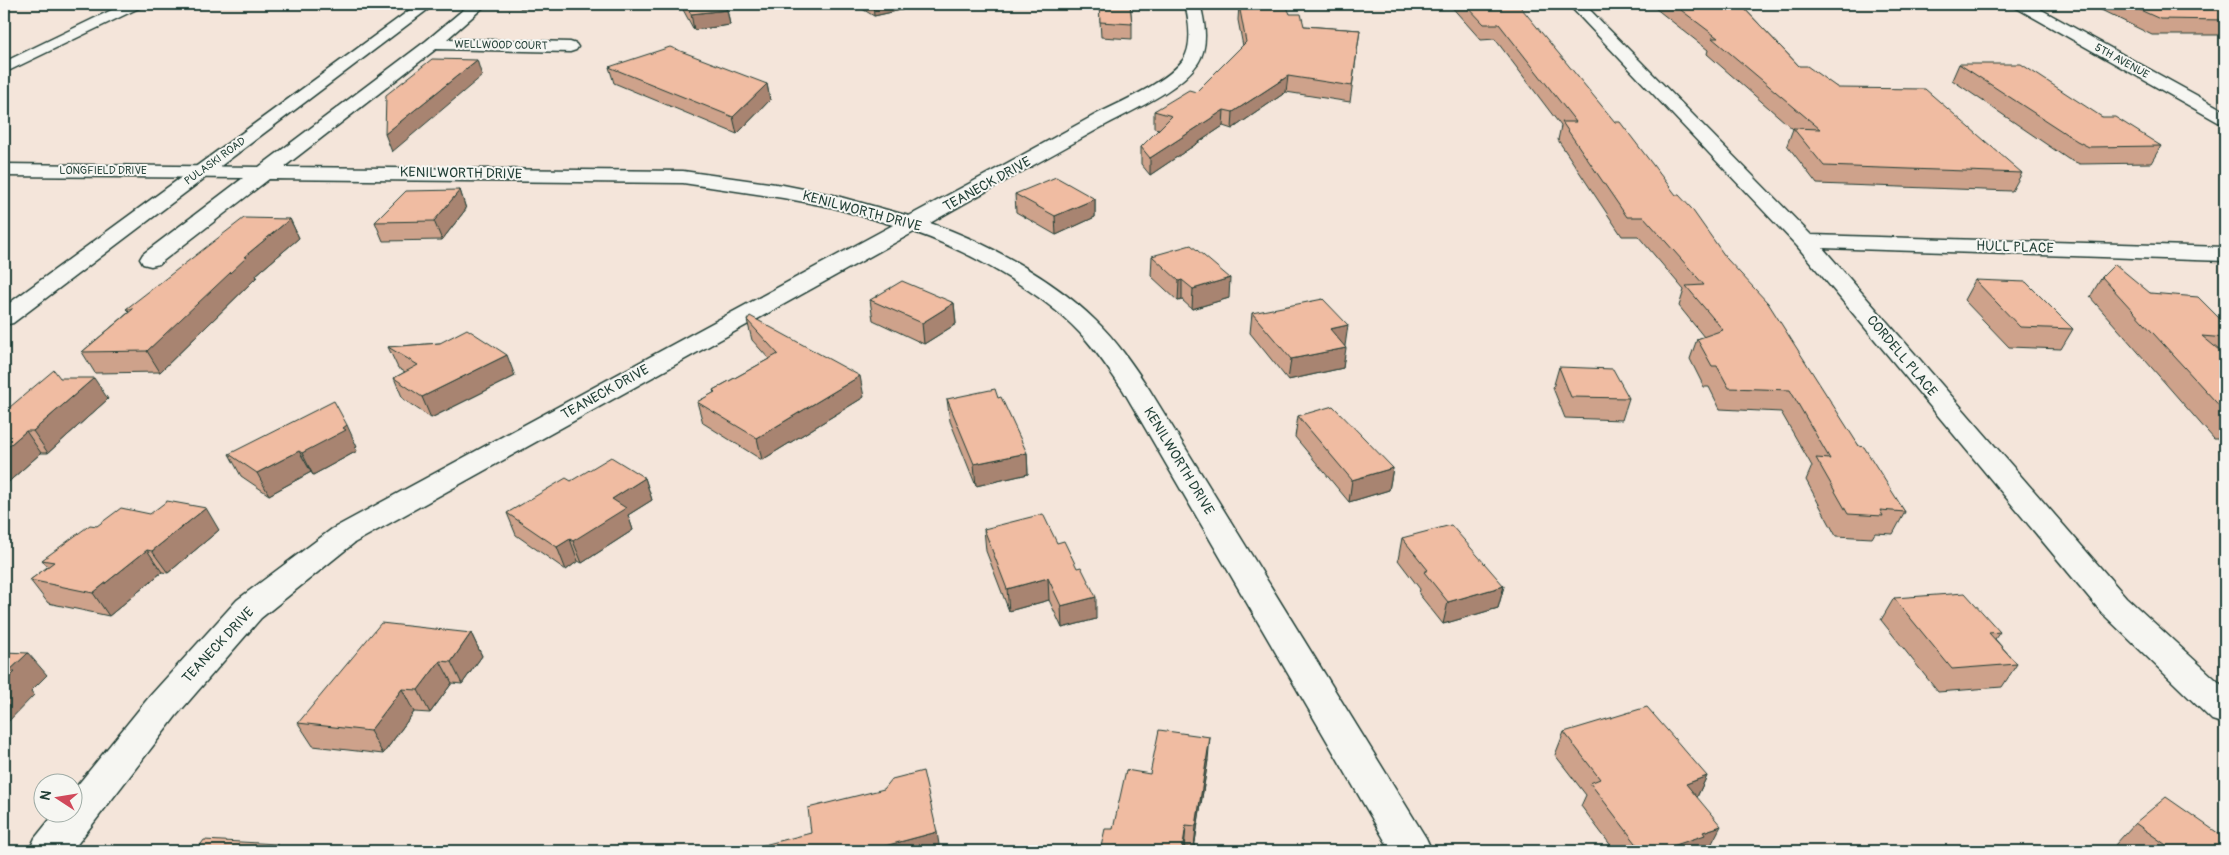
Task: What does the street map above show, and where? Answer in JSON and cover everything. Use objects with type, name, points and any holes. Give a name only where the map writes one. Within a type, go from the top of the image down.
[{"type":"street","points":[[4,68],[136,4]]},
{"type":"street","name":"PULASKI ROAD","points":[[4,318],[427,4]]},
{"type":"street","points":[[151,259],[432,44],[479,4]]},
{"type":"street","name":"TEANECK DRIVE","points":[[50,851],[163,706],[249,609],[343,536],[915,223],[1170,80],[1191,61],[1197,36],[1193,4]]},
{"type":"street","name":"CORDELL PLACE","points":[[1576,4],[1805,241],[2114,605],[2225,710]]},
{"type":"street","name":"5TH AVENUE","points":[[2020,4],[2225,118]]},
{"type":"street","name":"WELLWOOD COURT","points":[[432,44],[570,47]]},
{"type":"street","name":"LONGFIELD DRIVE","points":[[4,170],[202,171]]},
{"type":"street","name":"KENILWORTH DRIVE","points":[[202,171],[683,177],[762,186],[835,201],[915,223],[978,250],[1035,283],[1091,329],[1136,389],[1412,851]]},
{"type":"street","name":"HULL PLACE","points":[[1805,241],[2225,254]]},
{"type":"building","points":[[685,4],[723,4],[727,10],[691,14]]},
{"type":"building","points":[[1099,4],[1130,4],[1132,24],[1100,22]]},
{"type":"building","points":[[1273,4],[1273,6],[1287,7],[1290,14],[1301,14],[1304,26],[1360,30],[1352,86],[1288,76],[1233,112],[1224,110],[1150,158],[1141,147],[1172,116],[1154,111],[1189,90],[1196,92],[1246,42],[1239,5]]},
{"type":"building","points":[[1465,4],[1511,4],[1512,6],[1518,4],[1615,122],[1620,122],[1676,195],[1679,195],[1691,208],[1727,259],[1768,303],[1859,446],[1864,447],[1905,512],[1880,510],[1883,516],[1848,514],[1816,458],[1830,459],[1790,390],[1729,388],[1717,366],[1712,366],[1697,339],[1723,330],[1686,286],[1704,285],[1644,217],[1627,217],[1562,122],[1576,122],[1499,24],[1484,24]]},
{"type":"building","points":[[1673,4],[1740,4],[1799,66],[1807,66],[1838,88],[1925,89],[2022,173],[1824,166],[1793,128],[1820,129],[1712,38],[1718,38]]},
{"type":"building","points":[[2127,4],[2225,4],[2225,20],[2160,19]]},
{"type":"building","points":[[670,47],[767,84],[733,117],[609,67]]},
{"type":"building","points":[[432,59],[477,60],[385,134],[386,95]]},
{"type":"building","points":[[1959,64],[2021,64],[2102,117],[2115,117],[2161,146],[2089,147]]},
{"type":"building","points":[[1056,177],[1095,199],[1055,216],[1015,194]]},
{"type":"building","points":[[460,190],[434,221],[375,222],[406,191]]},
{"type":"building","points":[[244,218],[290,219],[244,257],[247,257],[147,351],[82,352],[133,309],[126,309]]},
{"type":"building","points":[[1191,245],[1230,278],[1193,289],[1182,280],[1179,281],[1152,256]]},
{"type":"building","points":[[2115,264],[2150,293],[2198,297],[2225,324],[2225,338],[2202,336],[2225,355],[2225,412],[2102,277]]},
{"type":"building","points":[[1975,280],[2026,282],[2073,329],[2020,327]]},
{"type":"building","points":[[902,281],[954,303],[922,323],[870,300]]},
{"type":"building","points":[[1323,299],[1348,325],[1330,329],[1346,348],[1291,359],[1252,313]]},
{"type":"building","points":[[750,316],[860,376],[757,438],[697,402],[715,392],[713,390],[778,354],[747,320]]},
{"type":"building","points":[[467,329],[507,355],[422,397],[394,378],[418,365],[388,347],[440,343]]},
{"type":"building","points":[[1559,367],[1613,369],[1629,398],[1571,397]]},
{"type":"building","points":[[54,370],[60,378],[94,378],[33,431],[26,431],[4,450],[4,412]]},
{"type":"building","points":[[995,389],[998,398],[1001,397],[1027,453],[974,464],[947,399]]},
{"type":"building","points":[[334,401],[347,425],[343,428],[346,430],[302,453],[299,451],[257,473],[229,454]]},
{"type":"building","points":[[1333,406],[1393,468],[1352,480],[1298,416]]},
{"type":"building","points":[[611,457],[645,478],[612,499],[626,508],[573,541],[570,539],[557,547],[507,513],[566,478],[571,481]]},
{"type":"building","points":[[167,501],[206,508],[152,551],[147,550],[93,593],[30,580],[54,562],[42,560],[90,525],[97,526],[121,508],[150,514]]},
{"type":"building","points":[[1043,514],[1057,543],[1064,541],[1077,568],[1081,567],[1096,597],[1061,606],[1048,578],[1007,589],[984,529]]},
{"type":"building","points":[[1451,525],[1504,586],[1448,602],[1424,572],[1428,570],[1402,538]]},
{"type":"building","points":[[1965,593],[2000,632],[1989,633],[2017,664],[1952,669],[1894,598]]},
{"type":"building","points":[[381,623],[471,633],[451,662],[440,661],[418,690],[402,689],[370,731],[298,723]]},
{"type":"building","points":[[4,652],[28,653],[8,672],[15,672],[4,683]]},
{"type":"building","points":[[1647,707],[1707,776],[1686,784],[1721,826],[1703,832],[1705,835],[1658,851],[1642,851],[1590,783],[1600,779],[1564,732]]},
{"type":"building","points":[[1159,730],[1210,737],[1196,826],[1186,825],[1182,851],[1100,851],[1105,829],[1113,829],[1126,770],[1150,774]]},
{"type":"building","points":[[923,771],[937,832],[881,847],[881,851],[757,851],[756,847],[811,833],[808,808],[884,789],[892,779]]},
{"type":"building","points":[[2166,797],[2225,838],[2225,851],[2164,851],[2169,847],[2135,823]]},
{"type":"building","points":[[204,840],[277,844],[272,851],[196,851]]}]
